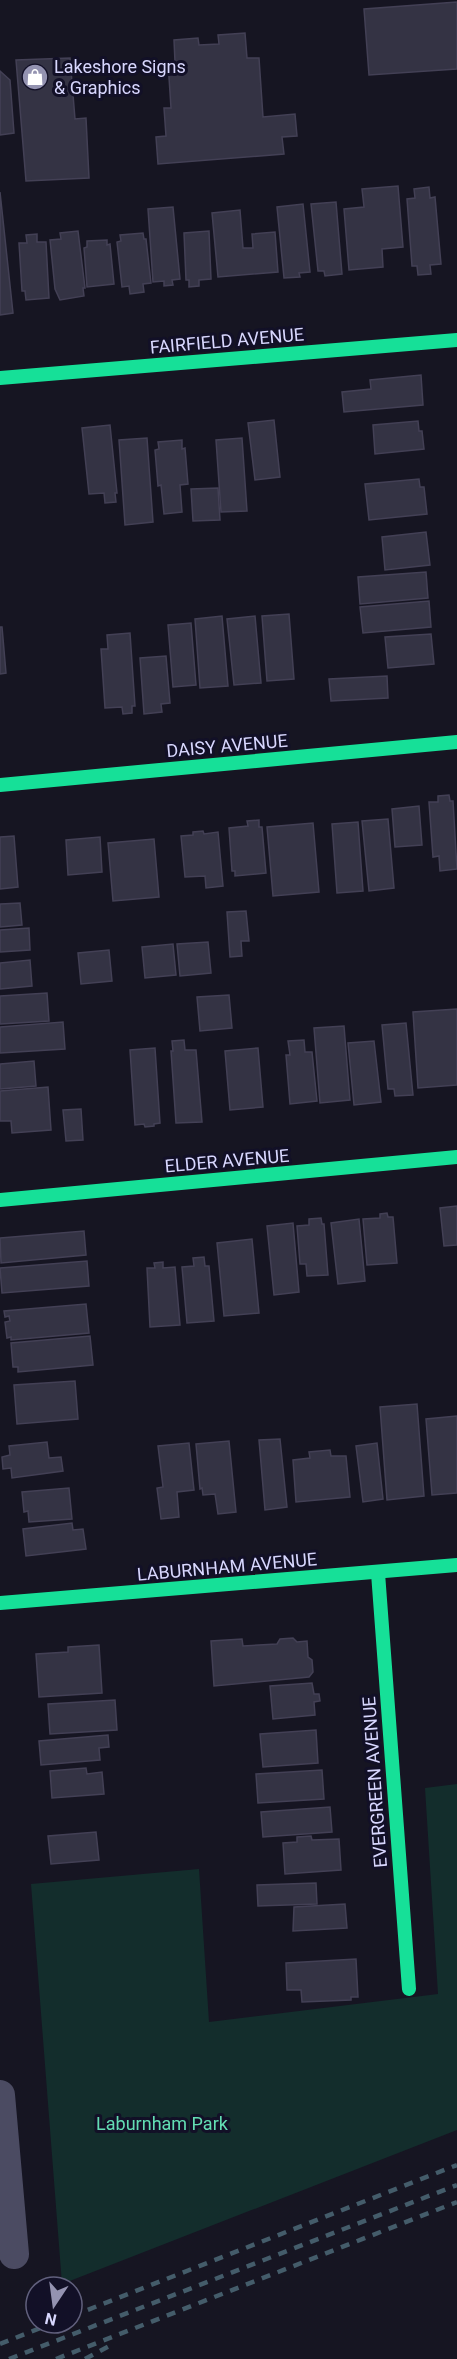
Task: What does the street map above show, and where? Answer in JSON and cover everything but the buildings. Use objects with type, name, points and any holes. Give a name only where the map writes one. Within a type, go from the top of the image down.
[{"type":"street","name":"FAIRFIELD AVENUE","points":[[0,378],[457,340]]},
{"type":"street","name":"DAISY AVENUE","points":[[0,785],[457,742]]},
{"type":"street","name":"ELDER AVENUE","points":[[0,1200],[457,1157]]},
{"type":"street","name":"LABURNHAM AVENUE","points":[[0,1603],[457,1565]]},
{"type":"street","name":"EVERGREEN AVENUE","points":[[378,1573],[409,1989]]},
{"type":"street","points":[[0,2095],[5,2215],[14,2254]]},
{"type":"green space","name":"Laburnham Park","points":[[457,1784],[457,2130],[84,2275],[61,2275],[31,1884],[199,1869],[209,2022],[438,1994],[425,1788]]},
{"type":"railway","points":[[84,2311],[457,2165]]},
{"type":"railway","points":[[9,2359],[457,2185]]},
{"type":"railway","points":[[56,2359],[457,2202]]},
{"type":"railway","points":[[0,2344],[24,2334]]},
{"type":"railway","points":[[85,2359],[113,2344]]},
{"type":"traffic: fast","points":[[0,378],[457,340]]},
{"type":"traffic: fast","points":[[0,785],[457,742]]},
{"type":"traffic: fast","points":[[0,1200],[457,1157]]},
{"type":"traffic: fast","points":[[0,1603],[457,1565]]},
{"type":"traffic: fast","points":[[378,1573],[409,1989]]},
{"type":"place","name":"Lakeshore Signs & Graphics","points":[[35,77]]}]
